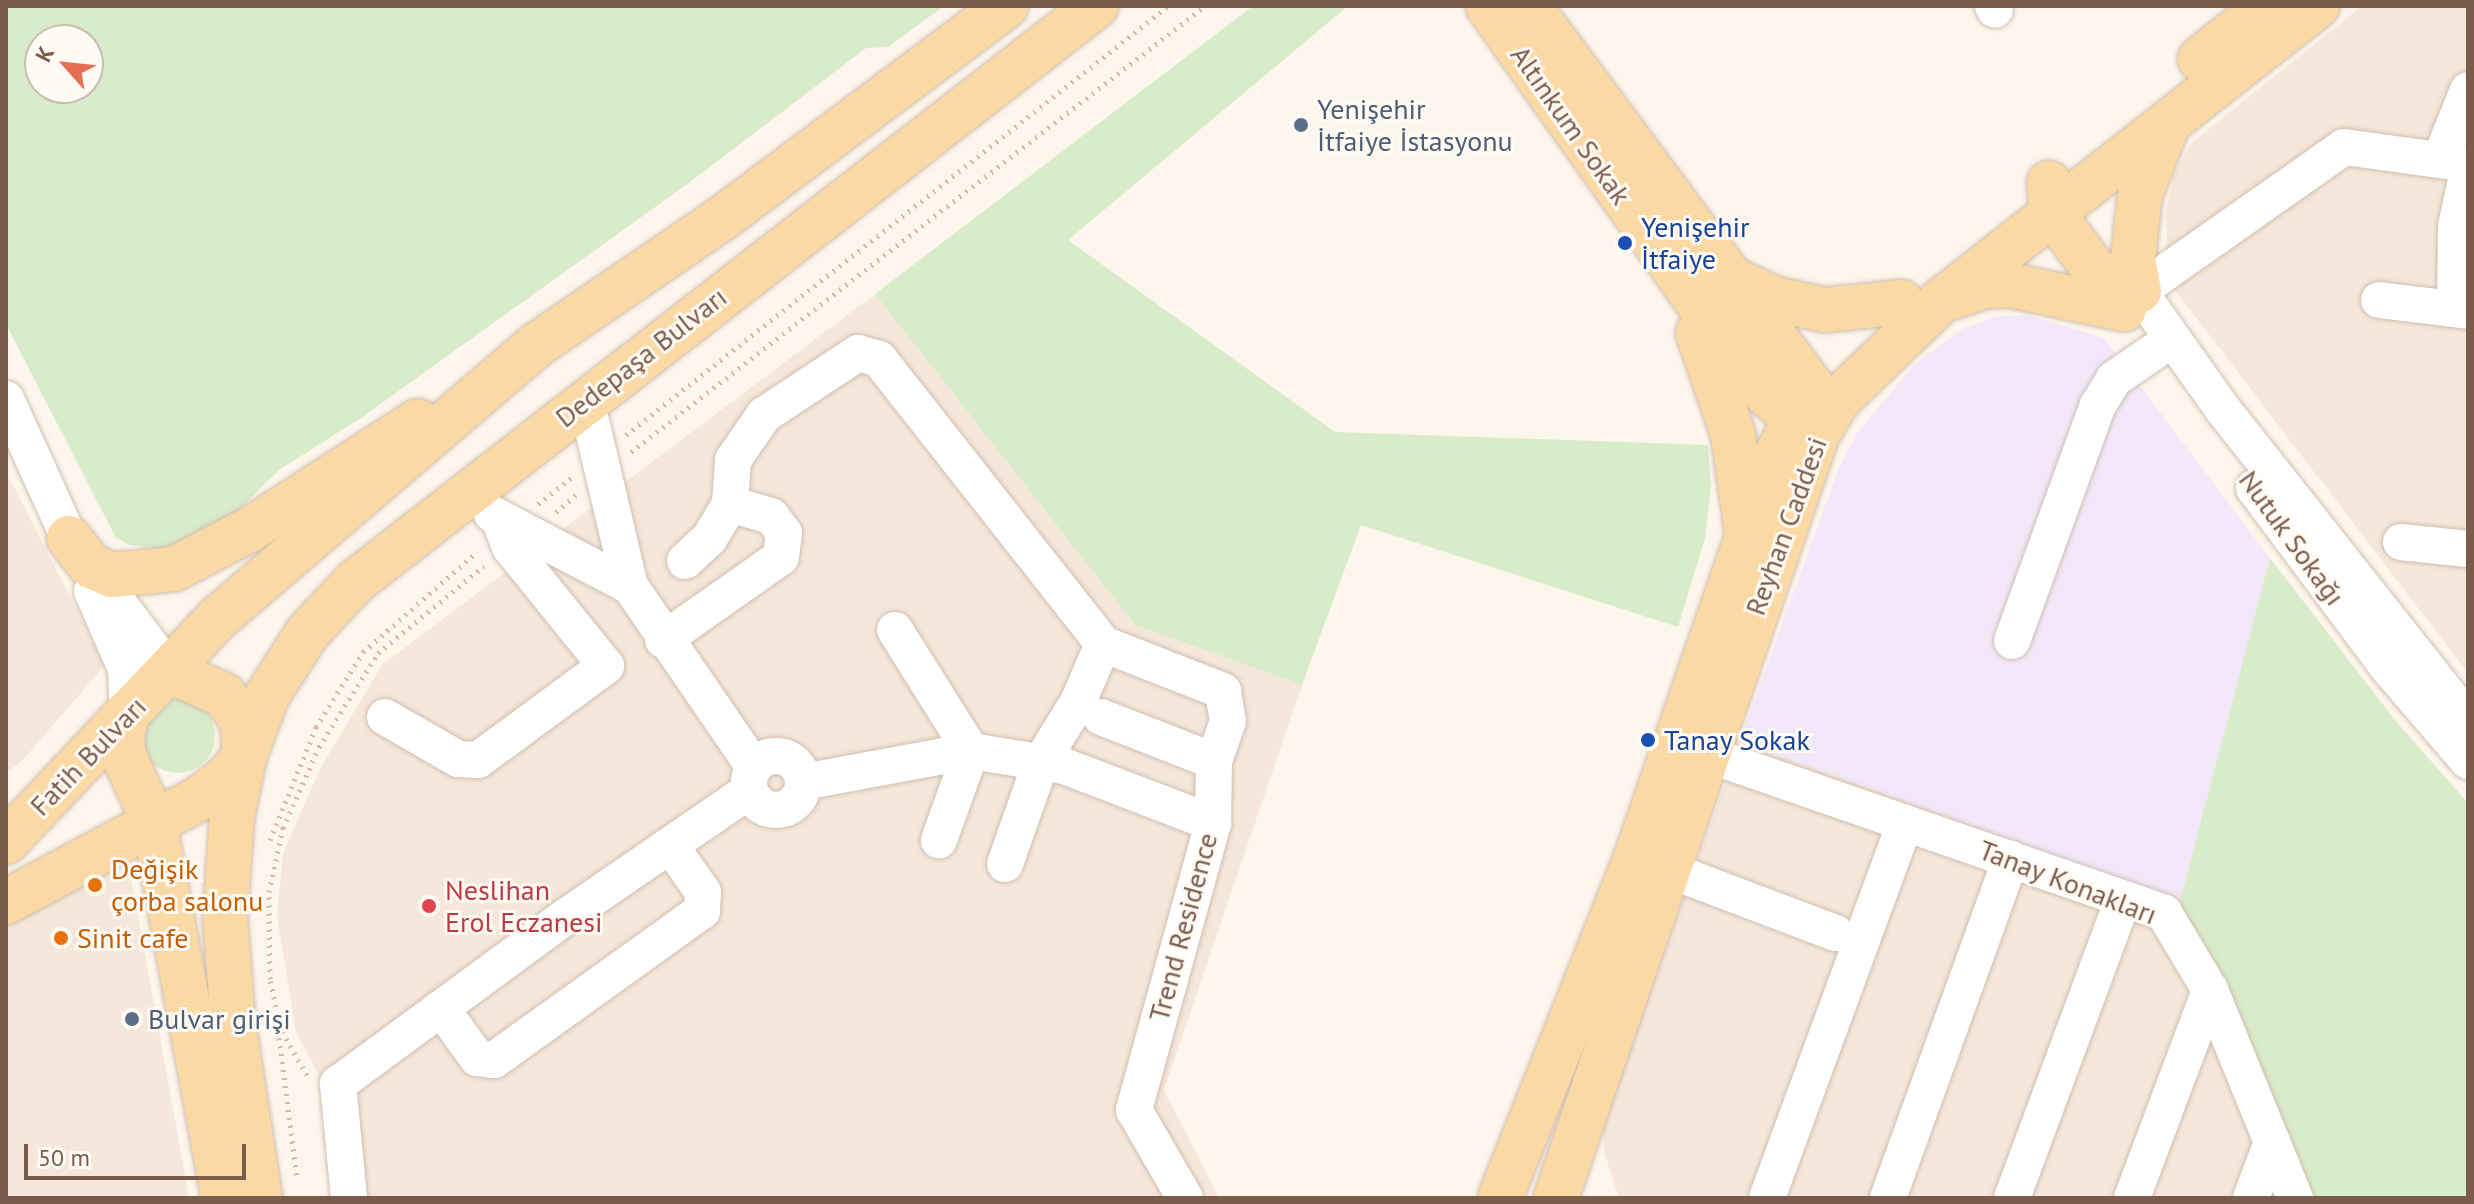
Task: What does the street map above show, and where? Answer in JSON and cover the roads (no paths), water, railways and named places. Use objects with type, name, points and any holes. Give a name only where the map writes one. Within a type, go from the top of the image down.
[{"type":"main road","points":[[69,538],[91,566],[112,575],[174,569],[249,530],[538,344],[720,220],[1006,6]]},
{"type":"main road","name":"Dedepaşa Bulvarı","points":[[244,757],[267,696],[308,632],[355,582],[1096,6]]},
{"type":"main road","name":"Altınkum Sokak","points":[[1488,6],[1670,268],[1756,385],[1811,409]]},
{"type":"main road","name":"Altınkum Sokak","points":[[1529,6],[1730,277],[1811,409]]},
{"type":"main road","points":[[2058,197],[2267,6]]},
{"type":"main road","points":[[1811,409],[1922,301],[2058,197],[2168,124],[2317,6]]},
{"type":"main road","points":[[2131,300],[2140,195],[2168,124]]},
{"type":"main road","points":[[2058,197],[2131,300]]},
{"type":"main road","points":[[1670,268],[1723,398],[1742,483],[1746,533]]},
{"type":"main road","points":[[1730,277],[1796,306],[1860,310],[1922,301],[1985,286],[2009,285],[2131,300]]},
{"type":"main road","points":[[260,1198],[225,930],[232,817],[244,757],[243,722],[224,695],[170,671],[218,618],[538,344]]},
{"type":"main road","name":"Reyhan Caddesi","points":[[1556,1198],[1746,533],[1811,409]]},
{"type":"main road","name":"Reyhan Caddesi","points":[[1500,1198],[1652,864],[1706,754],[1811,409]]},
{"type":"main road","name":"Fatih Bulvarı","points":[[6,842],[170,671]]},
{"type":"main road","points":[[128,712],[122,735],[124,756],[154,822],[200,1050],[224,1198]]},
{"type":"main road","points":[[6,902],[200,798],[244,757]]},
{"type":"street","points":[[2379,300],[2461,308],[2456,226],[2468,90]]},
{"type":"street","points":[[2131,300],[2344,147],[2459,165]]},
{"type":"street","name":"Nutuk Sokağı","points":[[2131,300],[2155,351],[2324,584],[2468,761]]},
{"type":"street","name":"Nutuk Sokağı","points":[[2131,300],[2221,407],[2468,720]]},
{"type":"street","points":[[2012,641],[2098,405],[2114,379],[2155,351]]},
{"type":"street","points":[[685,561],[709,539],[730,504],[733,460],[764,415],[858,353],[879,359],[1103,644],[1223,691],[1228,721],[1214,761],[1213,823]]},
{"type":"street","points":[[6,399],[126,669],[128,712]]},
{"type":"street","points":[[349,1198],[338,1084],[670,845],[752,779],[630,586],[586,400]]},
{"type":"street","points":[[460,498],[630,586]]},
{"type":"street","points":[[663,640],[781,557],[784,533],[771,516],[730,504]]},
{"type":"street","points":[[385,717],[458,759],[478,760],[606,666],[510,547],[499,518]]},
{"type":"street","points":[[69,538],[170,671]]},
{"type":"street","points":[[2401,542],[2468,549]]},
{"type":"street","points":[[895,630],[971,751],[939,840]]},
{"type":"street","points":[[1005,864],[1041,762],[1078,702],[1103,644]]},
{"type":"street","points":[[1101,717],[1214,761]]},
{"type":"street","name":"Trend Residence","points":[[752,779],[765,758],[782,756],[797,766],[803,782],[971,751],[1064,766],[1213,823],[1134,1110],[1185,1198]]},
{"type":"street","name":"Tanay Konakları","points":[[1706,754],[2164,913],[2210,990],[2295,1198]]},
{"type":"street","points":[[1767,1198],[1905,823]]},
{"type":"street","points":[[441,1008],[477,1058],[494,1060],[702,911],[703,892],[670,845]]},
{"type":"street","points":[[1888,1198],[2011,859]]},
{"type":"street","points":[[1652,864],[1836,933]]},
{"type":"street","points":[[2012,1198],[2123,899]]},
{"type":"street","points":[[2132,1198],[2210,990]]},
{"type":"street","points":[[2251,1198],[2272,1142]]},
{"type":"place","name":"Yenişehir İtfaiye İstasyonu","points":[[1301,125]]},
{"type":"place","name":"Yenişehir İtfaiye","points":[[1625,243]]},
{"type":"place","name":"Tanay Sokak","points":[[1648,740]]},
{"type":"place","name":"Değişik çorba salonu","points":[[95,885]]},
{"type":"place","name":"Neslihan Erol Eczanesi","points":[[429,906]]},
{"type":"place","name":"Sinit cafe","points":[[61,938]]},
{"type":"place","name":"Bulvar girişi","points":[[132,1019]]}]
